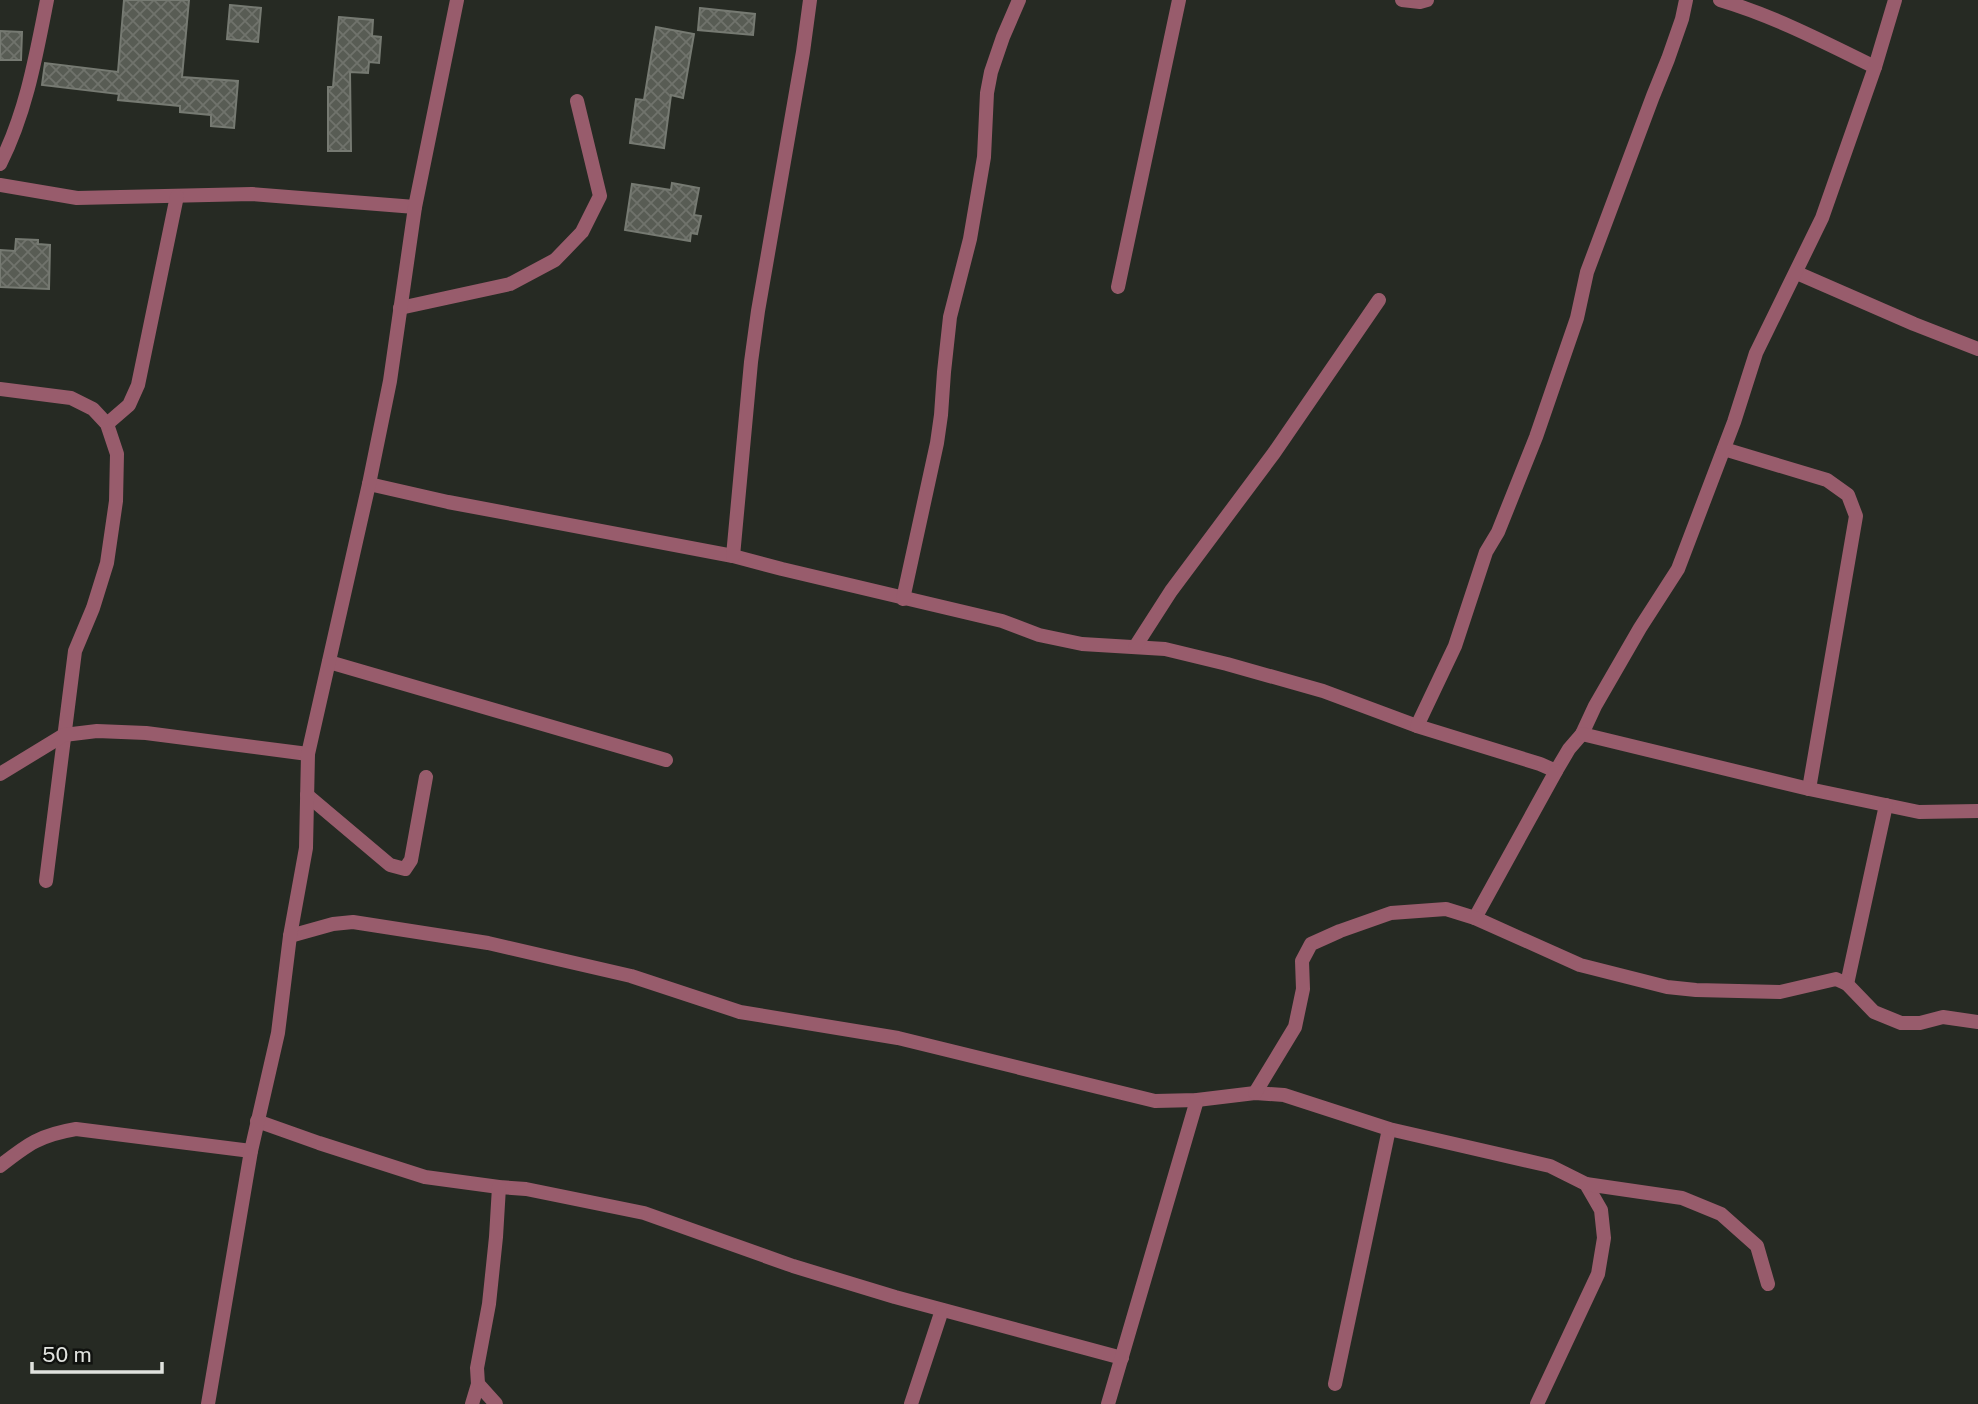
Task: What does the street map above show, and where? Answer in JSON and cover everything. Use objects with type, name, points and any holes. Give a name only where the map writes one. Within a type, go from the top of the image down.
[{"type":"street","points":[[0,164],[15,131],[31,79],[47,0]]},
{"type":"street","points":[[208,1404],[251,1151],[278,1033],[290,936],[306,848],[308,754],[390,381],[415,207],[457,0]]},
{"type":"street","points":[[733,556],[758,311],[810,0]]},
{"type":"street","points":[[904,598],[942,415],[950,317],[970,239],[984,157],[987,93],[991,72],[1019,0]]},
{"type":"street","points":[[1118,286],[1179,0]]},
{"type":"street","points":[[1402,0],[1427,0]]},
{"type":"street","points":[[1417,726],[1455,646],[1486,552],[1498,532],[1536,437],[1577,318],[1587,272],[1668,59],[1686,0]]},
{"type":"street","points":[[1720,0],[1786,24],[1875,67]]},
{"type":"street","points":[[1475,918],[1556,771],[1582,734],[1640,628],[1678,569],[1724,449],[1756,353],[1822,218],[1875,67],[1895,0]]},
{"type":"street","points":[[400,308],[510,284],[555,260],[582,232],[600,196],[577,101]]},
{"type":"street","points":[[0,185],[77,198],[252,194],[415,207]]},
{"type":"street","points":[[107,424],[129,405],[138,385],[177,196]]},
{"type":"street","points":[[1797,273],[1978,349]]},
{"type":"street","points":[[1135,647],[1171,591],[1274,453],[1379,300]]},
{"type":"street","points":[[0,389],[71,398],[93,409],[107,424],[117,454],[116,500],[107,563],[93,608],[75,651],[46,881]]},
{"type":"street","points":[[1724,449],[1827,480],[1848,495],[1856,516],[1809,789]]},
{"type":"street","points":[[369,484],[486,510],[733,556],[1002,621],[1039,635],[1082,644],[1165,649],[1324,691],[1417,726],[1556,771]]},
{"type":"street","points":[[329,662],[666,760]]},
{"type":"street","points":[[0,774],[64,735],[97,731],[146,733],[308,754]]},
{"type":"street","points":[[1582,734],[1809,789],[1919,812],[1978,811]]},
{"type":"street","points":[[307,795],[390,865],[405,869],[411,860],[426,777]]},
{"type":"street","points":[[1847,984],[1886,805]]},
{"type":"street","points":[[1255,1093],[1295,1027],[1303,989],[1302,961],[1311,944],[1391,913],[1446,909],[1475,918],[1580,965],[1667,987],[1780,992],[1836,979],[1847,984],[1874,1012],[1901,1023],[1920,1023],[1943,1017],[1978,1022]]},
{"type":"street","points":[[290,936],[333,924],[353,922],[488,943],[631,976],[740,1012],[898,1038],[1155,1101],[1197,1100],[1255,1093],[1284,1096],[1390,1129],[1550,1167],[1586,1184],[1682,1198],[1721,1213],[1757,1245],[1768,1284]]},
{"type":"street","points":[[1108,1404],[1197,1100]]},
{"type":"street","points":[[257,1121],[425,1177],[526,1189],[644,1213],[793,1266],[942,1310],[1122,1358]]},
{"type":"street","points":[[0,1166],[25,1146],[51,1133],[76,1129],[251,1151]]},
{"type":"street","points":[[1335,1384],[1390,1129]]},
{"type":"street","points":[[1537,1404],[1598,1274],[1604,1238],[1601,1210],[1586,1184]]},
{"type":"street","points":[[472,1404],[478,1384],[477,1368],[489,1304],[499,1187]]},
{"type":"street","points":[[911,1404],[942,1310]]},
{"type":"street","points":[[478,1384],[496,1404]]},
{"type":"building","points":[[124,0],[189,0],[182,77],[238,81],[234,128],[211,126],[211,115],[180,112],[180,106],[118,100],[119,94],[42,85],[45,63],[118,72]]},
{"type":"building","points":[[230,5],[261,8],[258,42],[227,39]]},
{"type":"building","points":[[700,8],[755,14],[753,35],[698,30]]},
{"type":"building","points":[[339,17],[373,20],[372,36],[381,37],[379,63],[369,62],[368,73],[350,72],[351,151],[328,151],[328,87],[333,87]]},
{"type":"building","points":[[656,27],[694,34],[683,98],[671,95],[664,148],[630,143],[636,99],[644,100]]},
{"type":"building","points":[[0,31],[22,32],[21,60],[0,60]]},
{"type":"building","points":[[672,183],[699,188],[694,215],[701,216],[697,234],[691,233],[690,241],[625,230],[632,184],[671,190]]},
{"type":"building","points":[[16,239],[38,240],[38,244],[50,245],[49,289],[0,287],[0,250],[15,251]]}]
